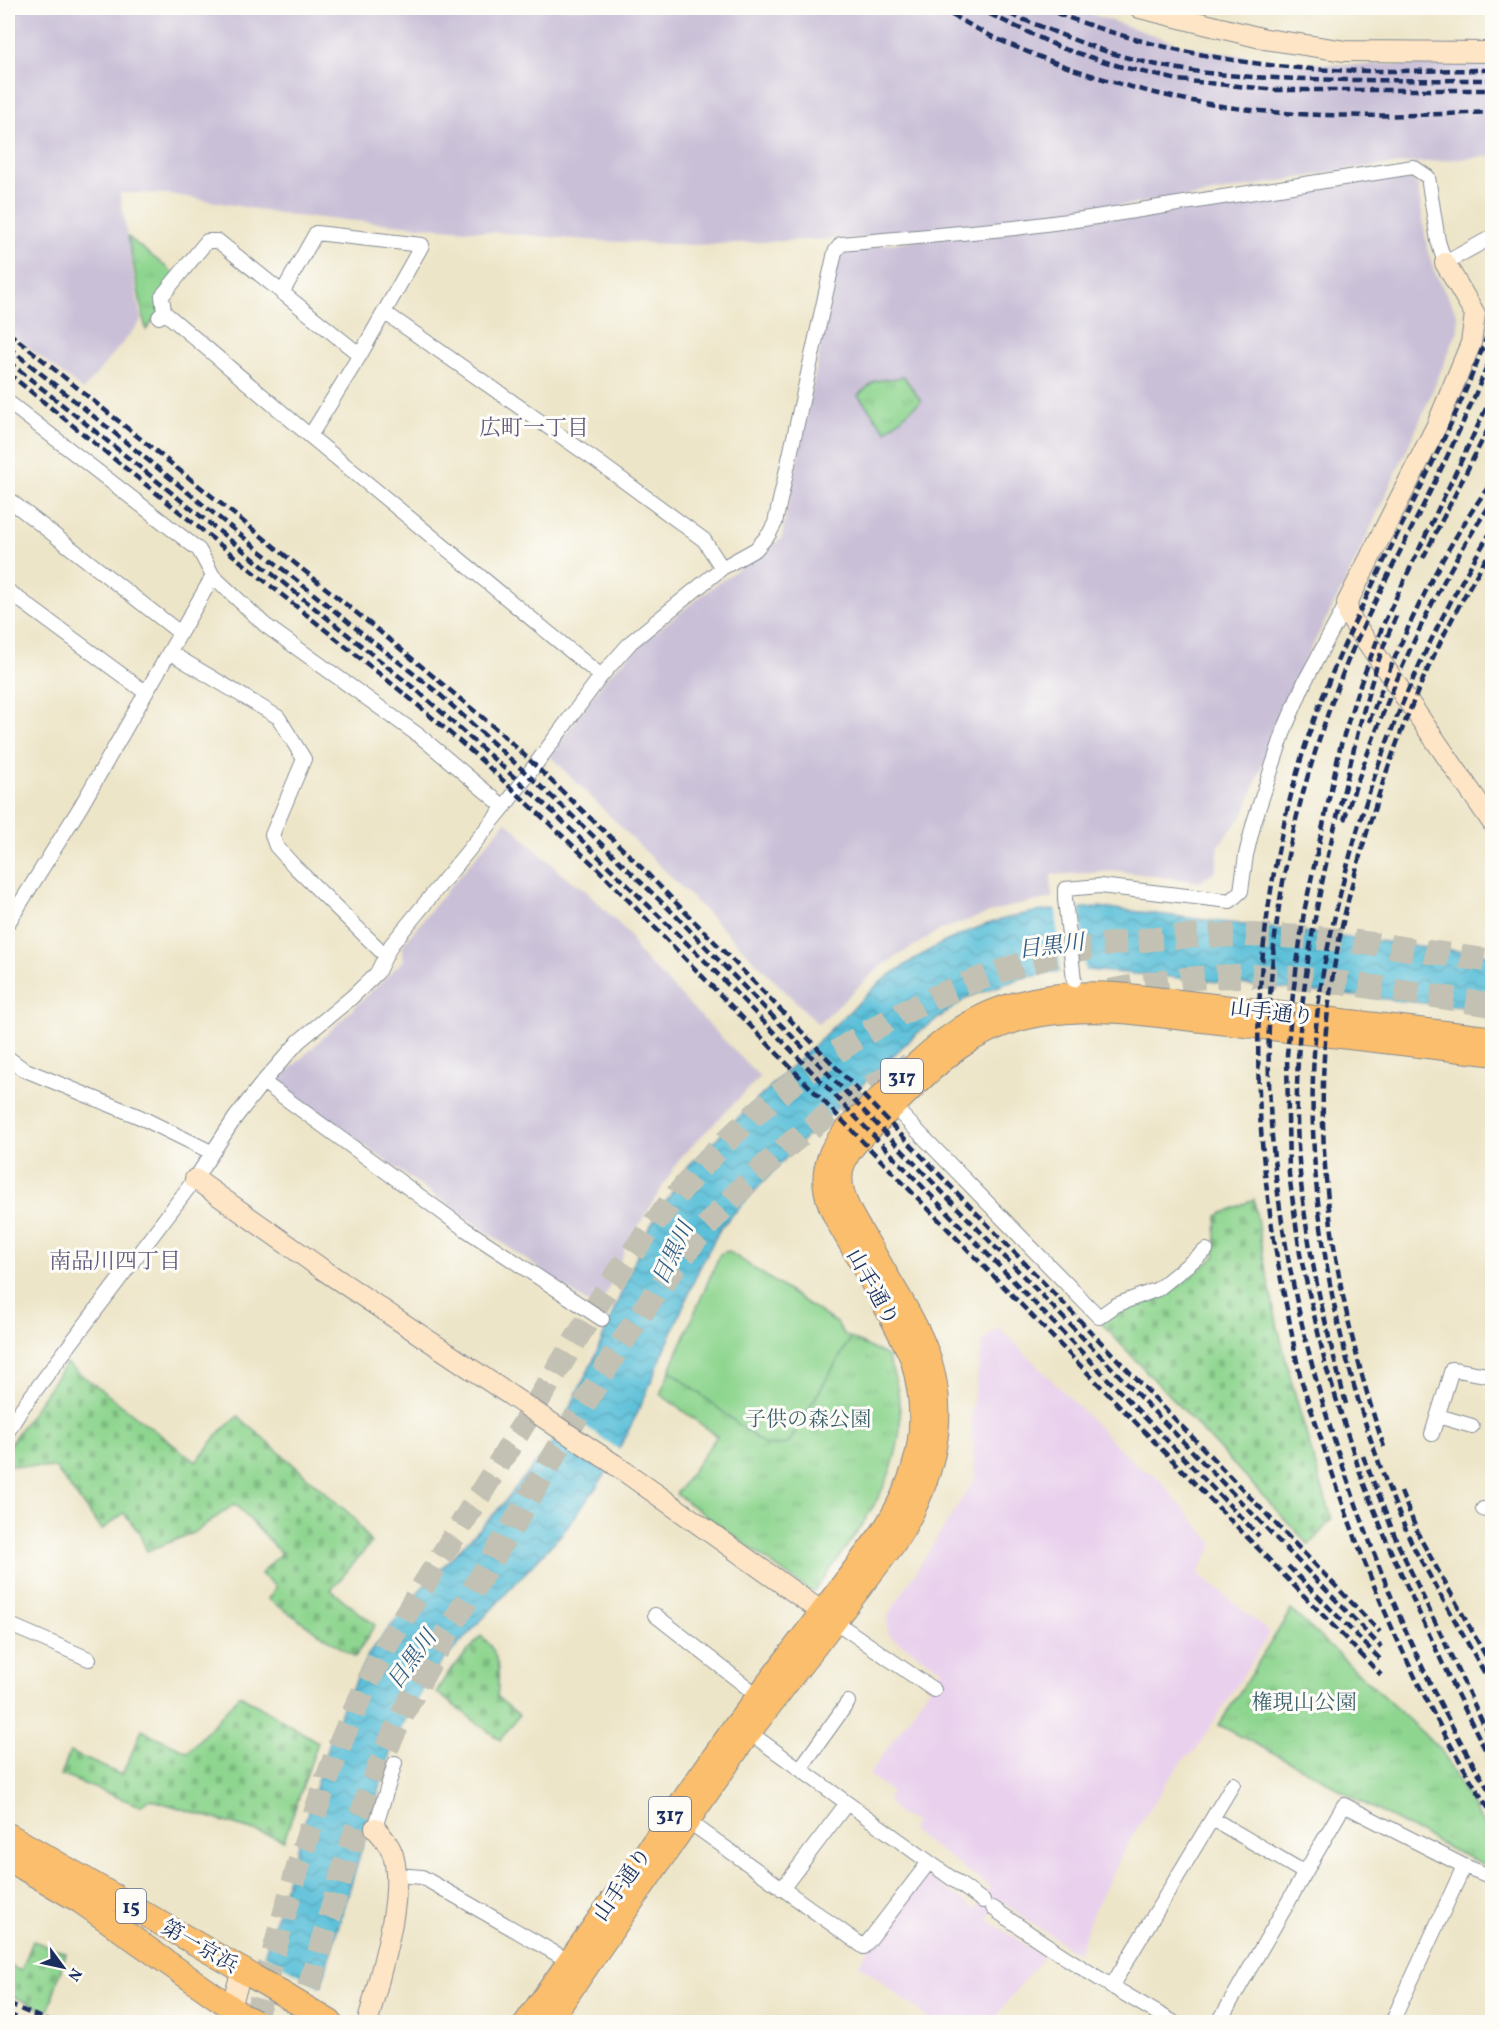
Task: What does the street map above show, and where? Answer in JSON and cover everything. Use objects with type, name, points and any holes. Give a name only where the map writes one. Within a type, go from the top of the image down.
[{"type":"highway","name":"第一京浜","points":[[8,1835],[322,2017]]},
{"type":"highway","name":"第一京浜","points":[[8,1859],[88,1906],[238,2017]]},
{"type":"main road","name":"山手通り","points":[[550,2022],[829,1617],[899,1503],[912,1474],[917,1455],[921,1416],[917,1378],[911,1359],[839,1226],[825,1195],[825,1167],[830,1152],[852,1123],[926,1053],[975,1018],[1000,1008],[1075,986],[1124,994],[1492,1037]]},
{"type":"main road","name":"山手通り","points":[[525,2022],[674,1808],[757,1695],[829,1617],[909,1522],[927,1483],[938,1440],[938,1395],[935,1375],[929,1354],[851,1209],[841,1180],[846,1158],[853,1148],[894,1107],[935,1067],[959,1048],[1004,1025],[1053,1012],[1128,1013],[1492,1055]]},
{"type":"street","points":[[1140,8],[1265,39],[1345,51],[1492,52]]},
{"type":"street","points":[[8,1431],[22,1408],[195,1179],[211,1152],[263,1082],[299,1041],[351,998],[376,973],[385,955],[504,807],[601,676],[631,642],[722,568],[756,549],[769,534],[774,524],[822,302],[835,252],[841,244],[992,231],[1083,219],[1413,167],[1428,177],[1438,241],[1445,263],[1475,314],[1471,343],[1436,427],[1305,681],[1285,728],[1254,822],[1241,891],[1230,901],[1100,886],[1065,889],[1075,986]]},
{"type":"street","points":[[282,293],[316,233],[422,244],[360,355],[310,436]]},
{"type":"street","points":[[1445,263],[1492,237]]},
{"type":"street","points":[[360,355],[218,241],[207,241],[162,296],[162,314],[601,676]]},
{"type":"street","points":[[384,312],[598,462],[704,540],[722,568]]},
{"type":"street","points":[[8,402],[199,550],[213,576],[265,625],[421,737],[504,807]]},
{"type":"street","points":[[8,499],[180,633]]},
{"type":"street","points":[[8,923],[81,806],[213,576]]},
{"type":"street","points":[[8,591],[146,692]]},
{"type":"street","points":[[1347,603],[1349,616],[1491,815]]},
{"type":"street","points":[[169,652],[278,717],[304,759],[272,835],[276,846],[385,955]]},
{"type":"street","points":[[8,1058],[23,1069],[140,1117],[211,1152]]},
{"type":"street","points":[[263,1082],[465,1229],[602,1319]]},
{"type":"street","points":[[894,1107],[1099,1317],[1116,1305],[1158,1289],[1206,1250]]},
{"type":"street","points":[[195,1179],[322,1269],[614,1464],[934,1690]]},
{"type":"street","points":[[1432,1434],[1452,1369],[1492,1376]]},
{"type":"street","points":[[1438,1416],[1472,1426]]},
{"type":"street","points":[[655,1615],[757,1695]]},
{"type":"street","points":[[8,1624],[89,1659]]},
{"type":"street","points":[[800,1769],[848,1702]]},
{"type":"street","points":[[750,1733],[1043,1944],[1111,1987],[1173,2022]]},
{"type":"street","points":[[368,2022],[396,1895],[397,1875],[394,1857],[385,1839],[375,1828],[395,1762]]},
{"type":"street","points":[[1111,1987],[1233,1785]]},
{"type":"street","points":[[782,1889],[846,1803]]},
{"type":"street","points":[[1219,2022],[1344,1805],[1464,1866],[1492,1877]]},
{"type":"street","points":[[1213,1819],[1305,1873]]},
{"type":"street","points":[[688,1821],[864,1947],[928,1862]]},
{"type":"street","points":[[1392,2022],[1464,1866]]},
{"type":"street","points":[[397,1875],[422,1877],[569,1961]]},
{"type":"street","points":[[238,2017],[248,1974]]},
{"type":"shaded area","points":[[8,8],[1074,8],[1185,46],[1281,62],[1354,65],[1492,63],[1492,156],[1356,168],[1191,197],[904,236],[695,245],[599,241],[295,216],[170,194],[120,193],[141,321],[83,390],[8,331]]},
{"type":"shaded area","points":[[1406,173],[1418,186],[1427,248],[1434,271],[1458,316],[1458,330],[1418,425],[1346,581],[1297,675],[1244,814],[1219,845],[1216,870],[1200,882],[1117,871],[1051,875],[1052,898],[1004,908],[940,930],[880,967],[818,1024],[550,756],[604,680],[646,639],[714,586],[781,539],[839,258],[850,249]]},
{"type":"shaded area","points":[[506,821],[564,876],[584,889],[628,933],[639,953],[760,1077],[680,1158],[627,1245],[599,1311],[277,1084],[404,960],[402,946]]},
{"type":"shaded area","points":[[999,1327],[1138,1467],[1155,1475],[1214,1544],[1198,1573],[1270,1633],[1195,1751],[1186,1757],[1168,1780],[1129,1841],[1092,1915],[1078,1954],[999,1900],[987,1919],[1043,1957],[991,2022],[933,2022],[858,1964],[924,1874],[975,1909],[990,1887],[910,1830],[915,1822],[898,1814],[887,1799],[891,1792],[869,1775],[942,1670],[888,1635],[887,1618],[975,1478],[971,1413],[983,1340]]},
{"type":"green space","points":[[128,237],[176,275],[161,311],[146,330]]},
{"type":"green space","points":[[904,377],[921,401],[886,431],[858,395],[875,381]]},
{"type":"green space","points":[[1254,1199],[1268,1281],[1286,1361],[1332,1519],[1309,1545],[1101,1323],[1125,1307],[1178,1287],[1215,1257],[1217,1216]]},
{"type":"green space","name":"子供の森公園","points":[[728,1251],[836,1323],[845,1335],[887,1356],[898,1391],[900,1423],[896,1453],[886,1482],[854,1537],[814,1591],[808,1590],[676,1494],[717,1436],[660,1394],[720,1254]]},
{"type":"green space","points":[[728,1251],[836,1323],[845,1335],[851,1338],[788,1444],[766,1446],[670,1370],[720,1254]]},
{"type":"green space","points":[[66,1363],[196,1462],[220,1432],[238,1416],[353,1517],[371,1543],[331,1590],[375,1625],[355,1657],[268,1599],[276,1587],[261,1574],[281,1553],[235,1504],[195,1532],[147,1551],[138,1531],[124,1513],[102,1530],[55,1468],[8,1465],[8,1447]]},
{"type":"green space","name":"権現山公園","points":[[1291,1610],[1441,1750],[1492,1837],[1492,1868],[1454,1851],[1219,1725]]},
{"type":"green space","points":[[481,1636],[492,1648],[495,1656],[498,1672],[497,1697],[519,1715],[500,1740],[436,1692],[447,1675]]},
{"type":"green space","points":[[240,1695],[318,1742],[284,1840],[150,1799],[140,1806],[61,1775],[70,1752],[122,1775],[142,1730],[188,1752]]},
{"type":"green space","points":[[33,1941],[66,1953],[48,2012],[8,1994],[8,1965],[21,1971]]},
{"type":"water","name":"目黒川","points":[[1099,907],[1492,955],[1492,1010],[1073,969],[1022,978],[968,997],[915,1035],[797,1146],[721,1227],[699,1269],[639,1410],[605,1475],[565,1530],[433,1672],[394,1740],[310,2022],[244,2022],[333,1729],[368,1655],[420,1590],[496,1512],[551,1445],[594,1359],[646,1233],[689,1165],[878,984],[914,960],[969,931],[1008,918],[1030,913]]},
{"type":"pier","points":[[1080,906],[1085,973],[1060,974],[1056,908]]},
{"type":"pier","points":[[568,1414],[621,1451],[608,1473],[554,1437]]},
{"type":"pier","points":[[263,1954],[323,1989],[313,2022],[242,2022]]},
{"type":"tunnel","points":[[254,2022],[302,1854],[324,1788],[347,1727],[386,1646],[609,1286],[643,1238],[706,1162],[791,1084],[838,1051],[887,1021],[939,996],[992,974],[1048,957],[1104,945],[1192,936],[1308,937],[1361,942],[1492,961]]},
{"type":"tunnel","points":[[1109,991],[1215,977],[1281,977],[1342,983],[1492,1005]]},
{"type":"tunnel","points":[[299,2022],[335,1896],[365,1803],[391,1739],[442,1642],[629,1332],[692,1244],[766,1165],[834,1110],[909,1065]]},
{"type":"railway","points":[[939,8],[995,38],[1064,66],[1136,88],[1209,104],[1284,113],[1336,115],[1492,112]]},
{"type":"railway","points":[[977,8],[1061,48],[1122,67],[1178,80],[1277,90],[1492,90]]},
{"type":"railway","points":[[998,8],[1111,53],[1148,63],[1194,71],[1287,78],[1492,80]]},
{"type":"railway","points":[[1044,8],[1130,38],[1188,52],[1248,62],[1332,70],[1492,70]]},
{"type":"railway","points":[[1492,322],[1453,418],[1349,634],[1315,716],[1283,828],[1270,897],[1262,965],[1258,1033],[1259,1101],[1265,1169],[1274,1239],[1301,1379],[1359,1549],[1397,1640],[1441,1728],[1492,1814]]},
{"type":"railway","points":[[8,332],[379,631],[501,733],[628,854],[749,977],[1380,1632]]},
{"type":"railway","points":[[8,347],[437,692],[561,805],[675,915],[1381,1647]]},
{"type":"railway","points":[[1492,353],[1460,429],[1352,651],[1317,745],[1288,855],[1274,951],[1269,1047],[1272,1142],[1284,1237],[1304,1332],[1329,1425],[1361,1518],[1403,1625],[1453,1728],[1492,1795]]},
{"type":"railway","points":[[8,361],[420,693],[553,812],[710,966],[1259,1536]]},
{"type":"railway","points":[[8,373],[413,701],[480,759],[597,868],[1381,1675]]},
{"type":"railway","points":[[1492,396],[1383,625],[1357,693],[1340,748],[1304,912],[1287,1055],[1289,1174],[1300,1254],[1326,1367],[1363,1482],[1389,1547],[1452,1684],[1492,1763]]},
{"type":"railway","points":[[1423,558],[1492,421]]},
{"type":"railway","points":[[1369,722],[1394,659],[1438,568],[1492,482]]},
{"type":"railway","points":[[1344,820],[1407,656],[1446,577],[1492,502]]},
{"type":"railway","points":[[1492,530],[1442,617],[1421,662],[1400,708],[1366,802],[1330,936],[1319,1000],[1313,1067],[1313,1136],[1318,1206],[1328,1276],[1343,1344],[1362,1412],[1384,1477],[1412,1545],[1492,1685]]},
{"type":"railway","points":[[1384,1447],[1352,1339],[1331,1228],[1325,1171],[1323,1115],[1324,1058],[1329,1002],[1341,929],[1385,775],[1440,643],[1492,549]]},
{"type":"railway","points":[[1346,1404],[1318,1290],[1303,1202],[1297,1124],[1300,1026],[1313,929],[1333,833],[1367,698],[1398,612]]},
{"type":"railway","points":[[1363,1456],[1398,1544],[1492,1742]]},
{"type":"railway","points":[[1401,1492],[1420,1538],[1492,1667]]},
{"type":"railway","points":[[1288,1566],[1381,1660]]},
{"type":"railway","points":[[8,2004],[51,2022]]},
{"type":"railway","points":[[8,2014],[26,2022]]},
{"type":"district","name":"広町一丁目","points":[[534,427]]},
{"type":"district","name":"南品川四丁目","points":[[115,1260]]}]
